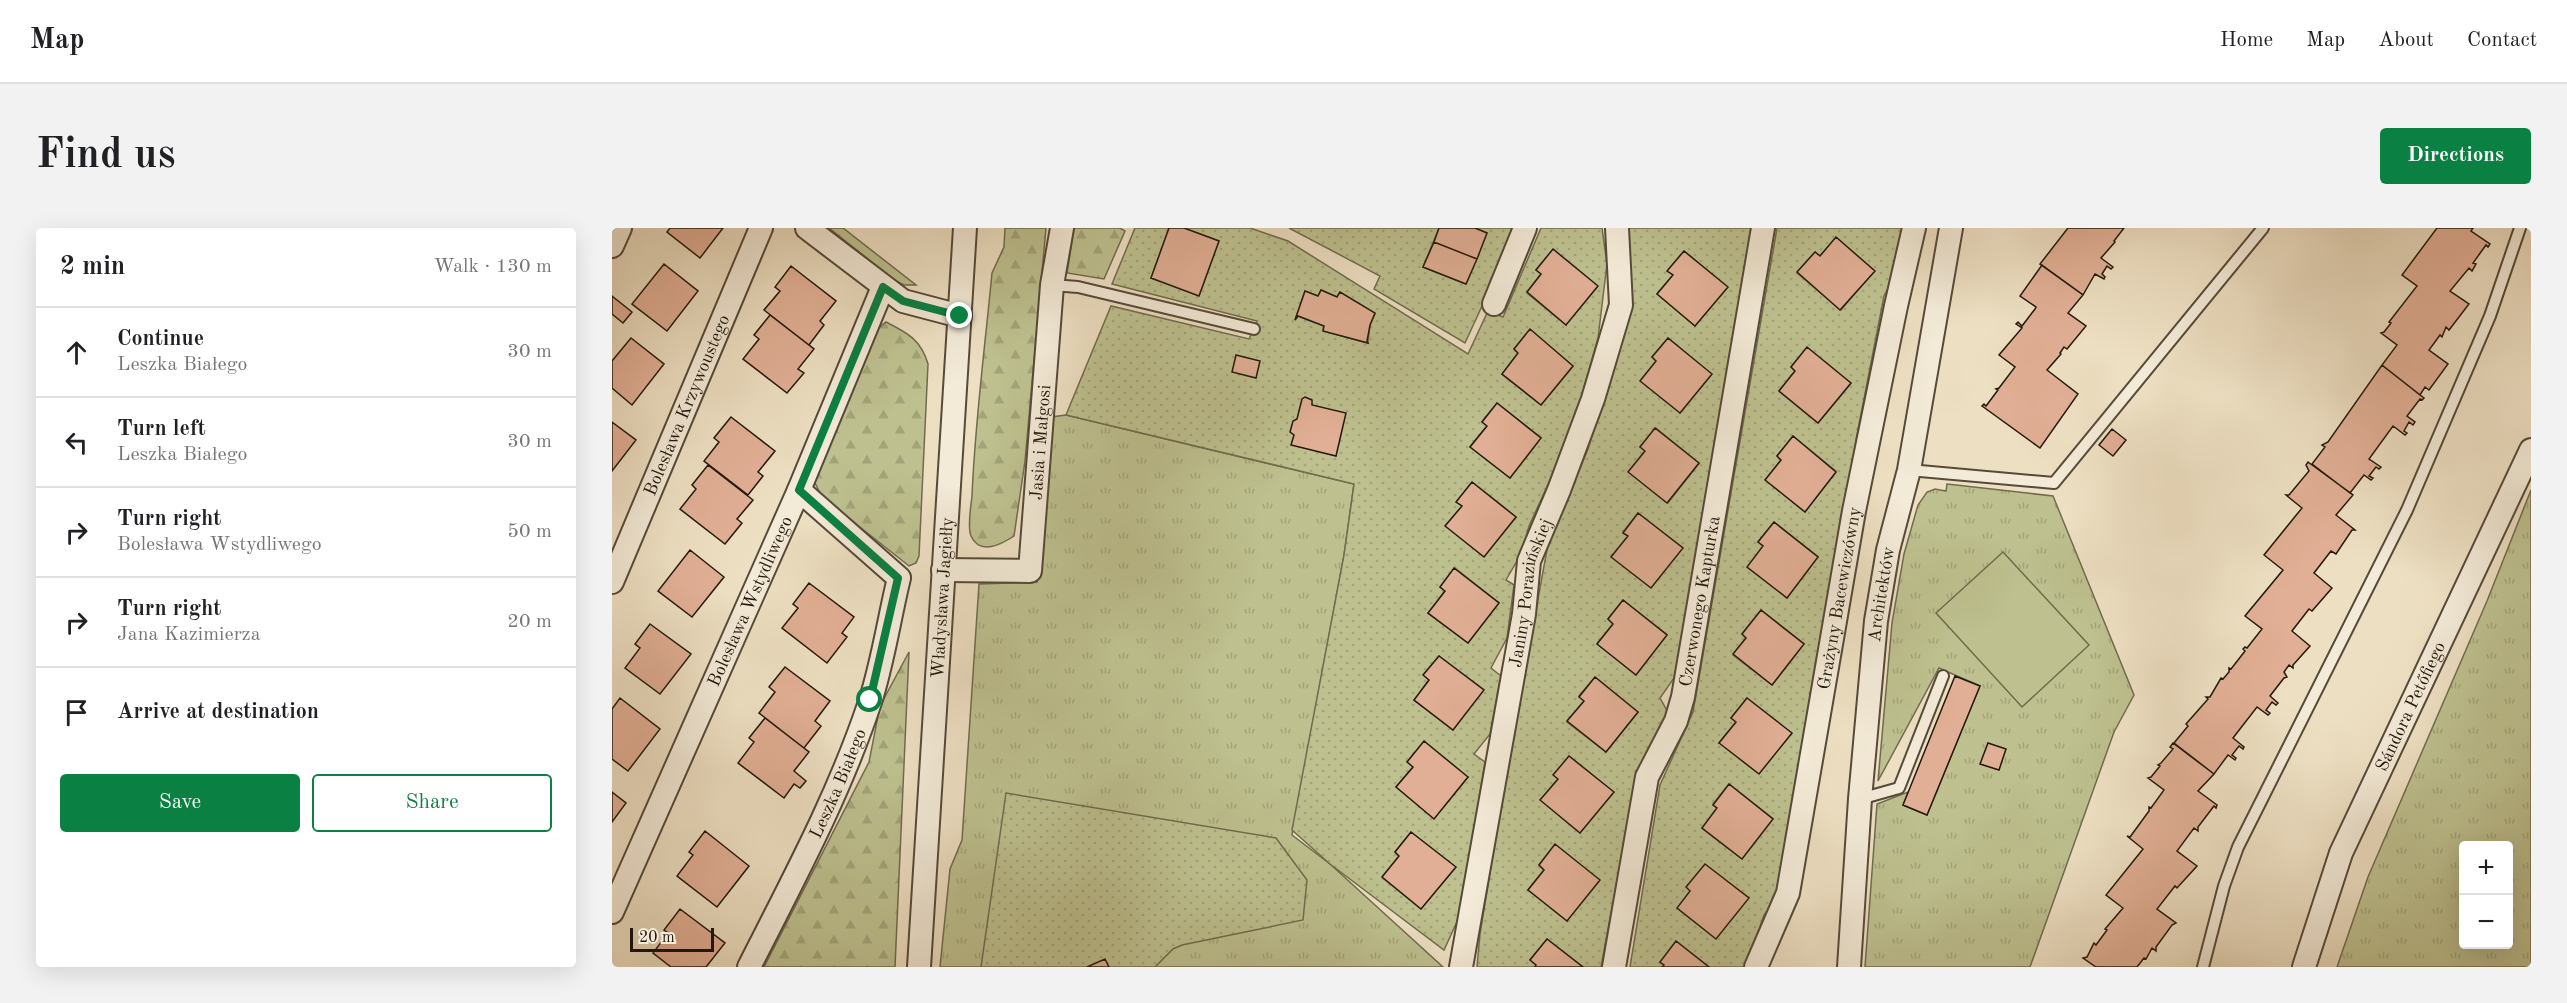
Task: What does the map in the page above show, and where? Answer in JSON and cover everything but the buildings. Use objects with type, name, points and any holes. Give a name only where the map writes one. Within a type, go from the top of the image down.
[{"type":"street","points":[[612,246],[620,228]]},
{"type":"street","name":"Bolesława Krzywoustego","points":[[612,582],[761,228]]},
{"type":"street","points":[[807,228],[903,301],[960,316]]},
{"type":"street","name":"Władysława Jagiełły","points":[[919,967],[965,228]]},
{"type":"street","name":"Jasia i Małgosi","points":[[943,570],[1030,571],[1052,285],[1062,228]]},
{"type":"street","points":[[1494,304],[1526,228]]},
{"type":"street","name":"Janiny Porazińskiej","points":[[1461,967],[1524,614],[1529,561],[1593,399],[1621,305],[1617,228]]},
{"type":"street","name":"Czerwonego Kapturka","points":[[1614,967],[1647,777],[1676,721],[1683,698],[1763,228]]},
{"type":"street","name":"Grażyny Bacewiczówny","points":[[1756,967],[1788,892],[1854,512],[1914,228]]},
{"type":"street","name":"Architektów","points":[[1849,967],[1860,799],[1876,621],[1888,550],[1909,470],[1951,228]]},
{"type":"street","name":"Bolesława Wstydliwego","points":[[612,912],[799,490],[883,287]]},
{"type":"street","name":"Sándora Petőfiego","points":[[2304,967],[2341,854],[2531,450]]},
{"type":"street","name":"Leszka Białego","points":[[749,967],[821,824],[850,756],[870,700],[898,578],[799,490]]},
{"type":"lane","points":[[1909,470],[2054,483],[2263,228]]},
{"type":"lane","points":[[2203,967],[2224,886],[2238,847],[2407,510],[2486,325],[2520,228]]},
{"type":"lane","points":[[1052,285],[1078,287],[1254,329]]},
{"type":"lane","points":[[1860,799],[1899,788],[1943,676]]},
{"type":"green space","points":[[829,228],[843,228],[916,285],[904,285],[894,280]]},
{"type":"green space","points":[[1005,228],[1046,228],[1025,461],[1014,536],[997,545],[985,547],[975,542],[969,527],[992,273],[1004,247]]},
{"type":"green space","points":[[1074,228],[1120,228],[1125,231],[1104,279],[1067,273]]},
{"type":"green space","points":[[1135,228],[1169,228],[1151,278],[1199,295],[1219,241],[1184,228],[1250,228],[1288,241],[1468,354],[1488,311],[1503,317],[1541,228],[1602,228],[1607,264],[1598,338],[1570,437],[1529,526],[1521,554],[1506,580],[1514,585],[1507,638],[1491,668],[1501,676],[1490,734],[1474,754],[1485,762],[1461,913],[1444,950],[1330,864],[1292,830],[1344,555],[1354,484],[1066,415],[1111,306],[1249,339],[1257,321],[1112,284]],"holes":[[[1553,250],[1566,325],[1527,293],[1541,274],[1536,270]],[[1321,290],[1337,297],[1340,292],[1375,314],[1370,325],[1368,343],[1323,331],[1324,326],[1298,316],[1295,320],[1305,291],[1318,296]],[[1530,330],[1573,366],[1541,405],[1502,374],[1518,353],[1514,349]],[[1497,403],[1541,438],[1510,478],[1470,447],[1487,426],[1482,422]],[[1472,482],[1516,517],[1446,526],[1462,506],[1457,501]],[[1455,568],[1499,603],[1468,643],[1428,613],[1445,591],[1440,587]],[[1439,656],[1483,690],[1453,730],[1414,700],[1429,680],[1424,675]],[[1408,762],[1468,777],[1434,818],[1396,787],[1413,767]],[[1411,832],[1455,867],[1421,909],[1383,878],[1399,856],[1395,852]]]},
{"type":"green space","points":[[1289,228],[1439,228],[1423,267],[1466,284],[1487,233],[1475,228],[1518,228],[1465,343],[1374,289],[1380,276]]},
{"type":"green space","points":[[1628,228],[1752,228],[1691,594],[1674,678],[1660,698],[1669,714],[1637,773],[1601,967],[1583,967],[1547,939],[1530,960],[1536,965],[1535,967],[1477,967],[1480,934],[1505,781],[1548,544],[1588,449],[1629,314],[1631,299]],"holes":[[[1684,251],[1727,287],[1695,326],[1657,294],[1673,275],[1668,270]],[[1668,338],[1711,374],[1680,413],[1652,357]],[[1656,428],[1699,463],[1668,503],[1629,472],[1645,451],[1640,447]],[[1638,513],[1682,548],[1612,557],[1628,536],[1623,532]],[[1623,600],[1667,635],[1636,675],[1597,644],[1613,624],[1608,619]],[[1595,677],[1638,712],[1606,752],[1567,722],[1584,701],[1579,696]],[[1569,756],[1613,792],[1580,833],[1541,800],[1558,779],[1554,775]],[[1555,845],[1567,921],[1528,890],[1544,870],[1539,865]]]},
{"type":"green space","points":[[1777,228],[1904,228],[1894,277],[1884,296],[1856,440],[1778,896],[1764,915],[1746,967],[1709,967],[1676,941],[1660,962],[1664,965],[1662,967],[1630,967],[1660,785],[1693,712]],"holes":[[[1836,238],[1874,271],[1841,310],[1797,273],[1815,252],[1820,256]],[[1807,348],[1851,383],[1818,423],[1779,391],[1795,371],[1791,367]],[[1793,436],[1836,471],[1805,512],[1766,480],[1781,460],[1777,456]],[[1774,522],[1818,557],[1787,598],[1763,546],[1758,542]],[[1761,610],[1804,644],[1772,685],[1733,655],[1746,638],[1742,634]],[[1747,698],[1791,733],[1719,743],[1736,722],[1731,718]],[[1729,784],[1773,819],[1742,859],[1702,828],[1717,808],[1713,804]]]},
{"type":"green space","points":[[886,322],[913,338],[922,349],[928,364],[919,556],[916,563],[909,566],[822,497],[813,475],[876,330]]},
{"type":"green space","points":[[1066,415],[1354,484],[1344,555],[1292,835],[1330,864],[1443,967],[940,967],[950,869],[962,840],[979,584],[1037,582],[1051,417]]},
{"type":"green space","points":[[1947,484],[2053,496],[2134,695],[2114,732],[2030,967],[1865,967],[1877,804],[1908,792],[1903,805],[1927,815],[1980,686],[1939,668],[1878,781],[1892,623],[1904,554],[1918,505],[1927,492],[1935,489],[1946,491]]},
{"type":"green space","points":[[2531,490],[2531,967],[2337,967],[2368,877],[2487,601]]},
{"type":"green space","points":[[2003,552],[2089,645],[2022,707],[1936,613]]},
{"type":"green space","points":[[909,652],[895,967],[764,967],[869,762],[880,706]]},
{"type":"green space","points":[[1006,793],[1276,838],[1307,880],[1303,920],[1182,945],[1173,949],[1155,967],[981,967]]},
{"type":"route","points":[[870,700],[898,578],[799,490],[883,287],[903,301],[960,316]]}]
